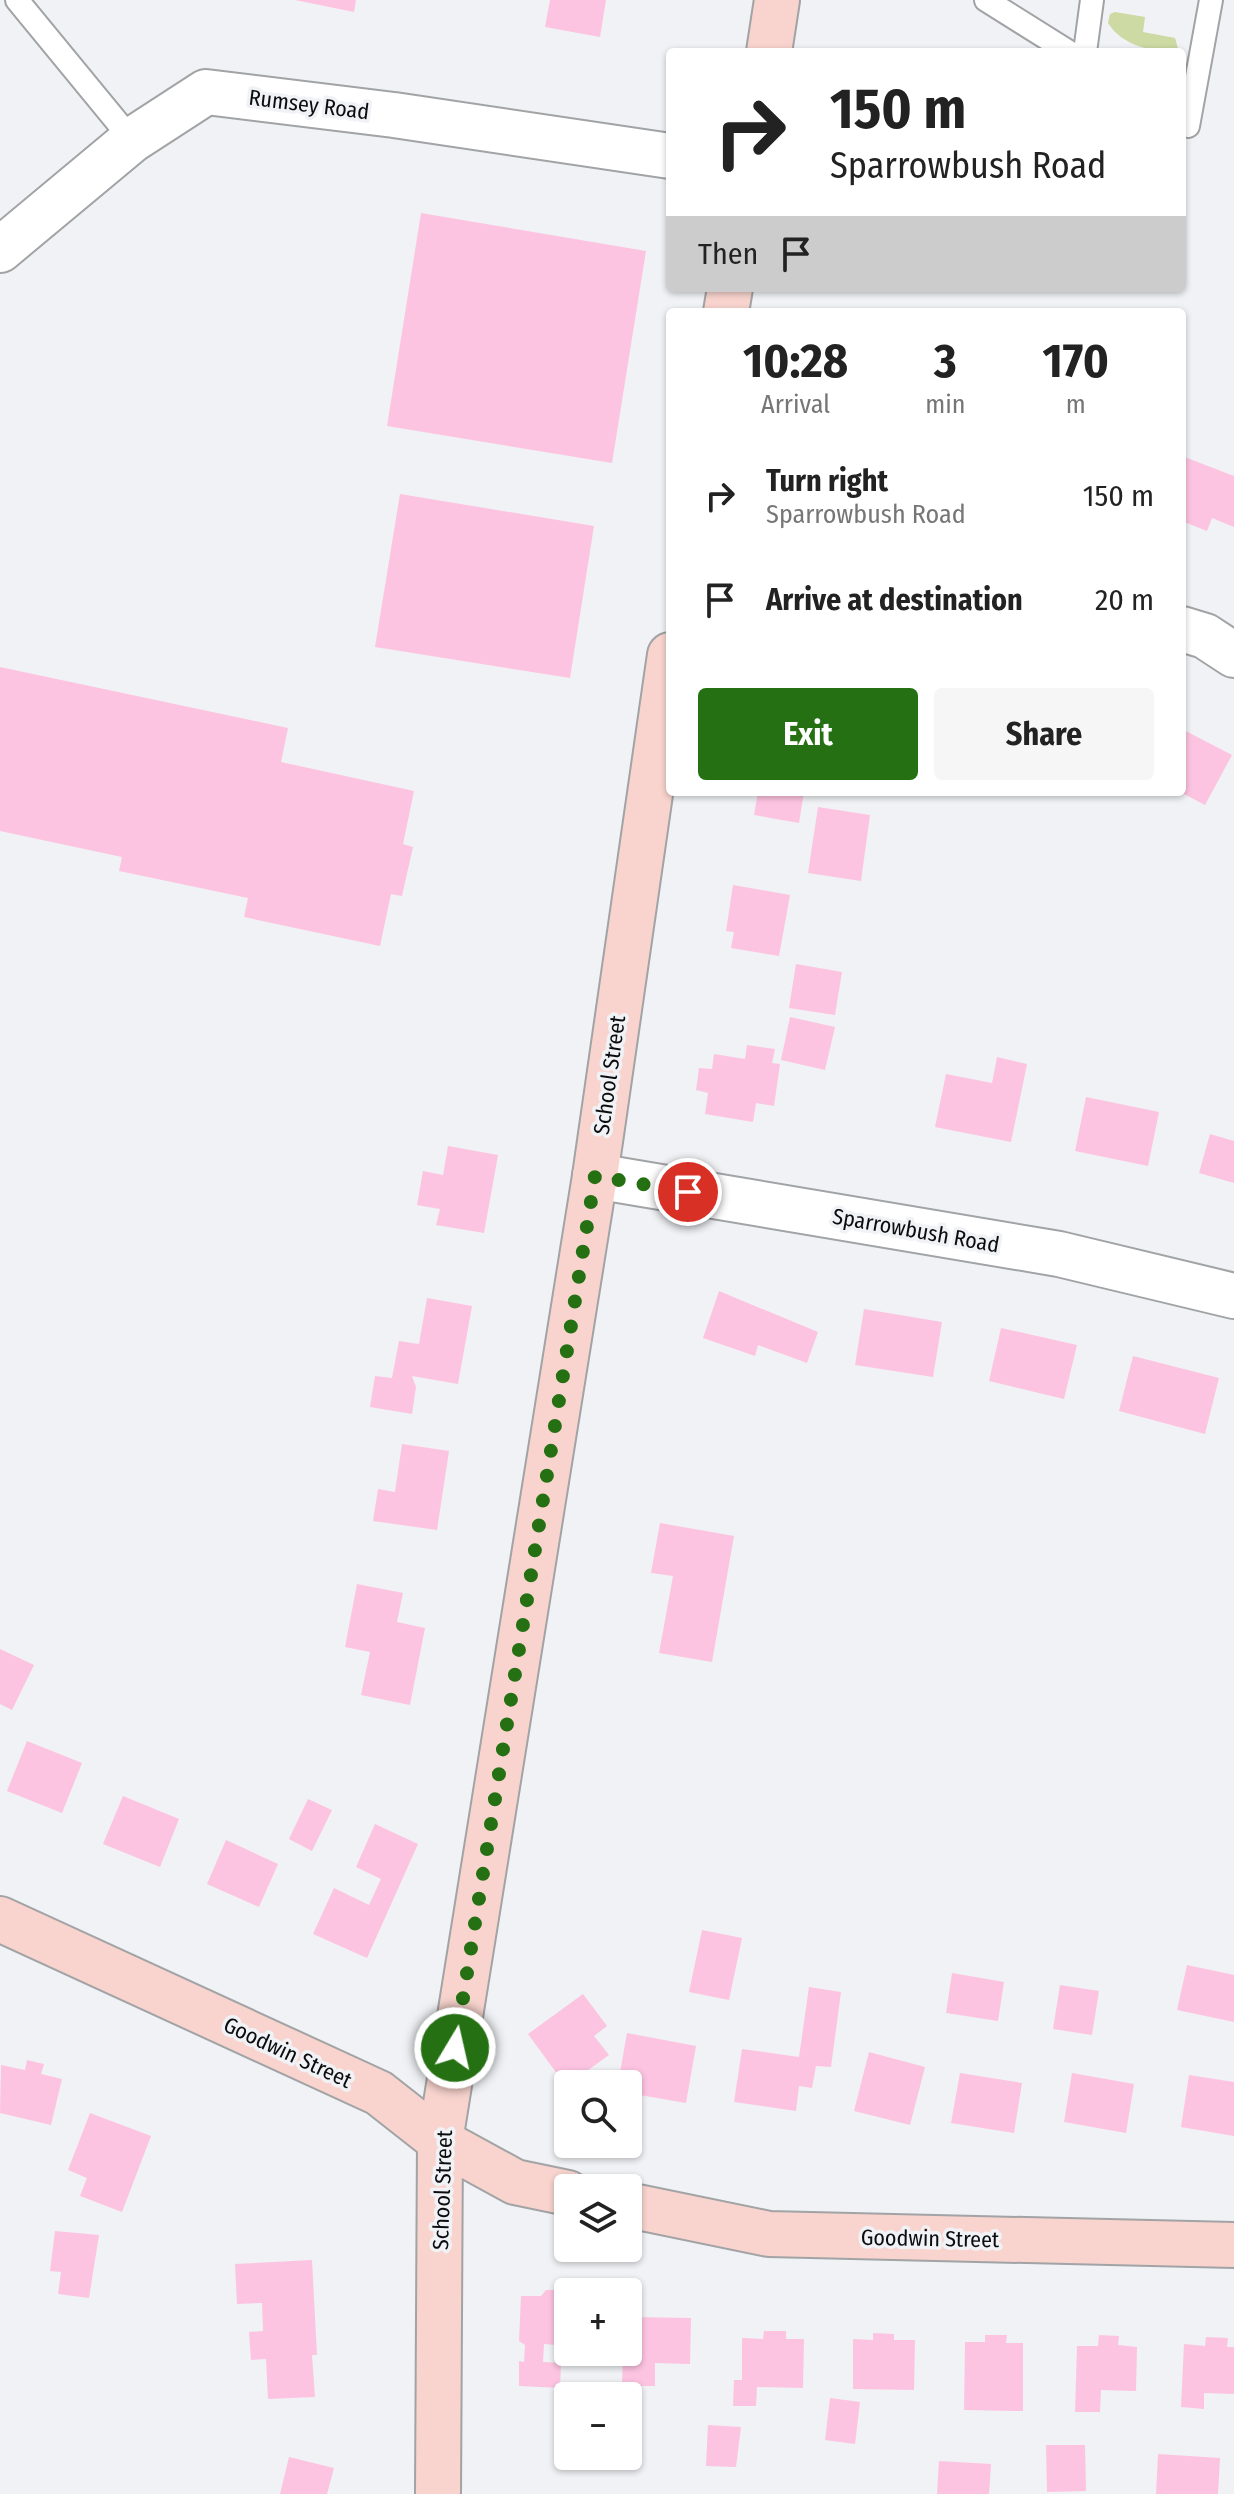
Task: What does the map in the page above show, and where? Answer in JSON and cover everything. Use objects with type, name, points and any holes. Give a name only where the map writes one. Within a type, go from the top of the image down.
[{"type":"main road","points":[[770,48],[777,0]]},
{"type":"main road","name":"School Street","points":[[438,2494],[440,2141],[595,1176],[666,683]]},
{"type":"main road","name":"Goodwin Street","points":[[0,1919],[379,2093],[440,2141],[515,2182],[554,2190]]},
{"type":"main road","name":"Goodwin Street","points":[[642,2208],[769,2234],[1234,2245]]},
{"type":"street","name":"Rumsey Road","points":[[0,250],[132,140],[206,92],[394,115],[666,155]]},
{"type":"street","points":[[1186,630],[1205,636],[1234,655]]},
{"type":"street","name":"Sparrowbush Road","points":[[595,1176],[1059,1254],[1234,1296]]},
{"type":"lane","points":[[17,0],[132,140]]},
{"type":"lane","points":[[986,0],[1063,48]]},
{"type":"lane","points":[[1086,48],[1092,0]]},
{"type":"lane","points":[[1186,125],[1188,126],[1211,0]]},
{"type":"green space","points":[[1115,12],[1145,17],[1143,32],[1175,38],[1178,48],[1147,48],[1130,43],[1108,23],[1110,14]]},
{"type":"building","points":[[295,0],[356,0],[354,12]]},
{"type":"building","points":[[550,0],[606,0],[600,37],[545,27]]},
{"type":"building","points":[[421,213],[646,251],[612,463],[387,426]]},
{"type":"building","points":[[1186,458],[1234,476],[1234,527],[1212,518],[1207,531],[1186,523]]},
{"type":"building","points":[[400,494],[594,526],[570,678],[375,647]]},
{"type":"building","points":[[0,667],[288,728],[281,762],[414,791],[403,844],[413,847],[402,896],[391,894],[380,946],[244,917],[248,898],[119,871],[122,857],[0,831]]},
{"type":"building","points":[[1186,731],[1232,755],[1205,805],[1186,795]]},
{"type":"building","points":[[757,796],[803,796],[799,823],[754,815]]},
{"type":"building","points":[[818,807],[870,815],[861,881],[808,873]]},
{"type":"building","points":[[733,885],[790,895],[779,956],[731,948],[734,932],[726,931]]},
{"type":"building","points":[[796,964],[842,972],[835,1015],[789,1008]]},
{"type":"building","points":[[790,1017],[835,1027],[825,1070],[781,1060]]},
{"type":"building","points":[[747,1045],[775,1049],[772,1063],[780,1064],[774,1106],[756,1103],[753,1122],[705,1114],[708,1093],[696,1090],[699,1068],[712,1069],[714,1054],[745,1059]]},
{"type":"building","points":[[997,1057],[1027,1064],[1011,1142],[935,1127],[946,1074],[992,1083]]},
{"type":"building","points":[[1086,1097],[1159,1112],[1148,1166],[1075,1151]]},
{"type":"building","points":[[1210,1134],[1234,1141],[1234,1183],[1199,1173]]},
{"type":"building","points":[[448,1146],[498,1155],[484,1233],[436,1225],[440,1209],[417,1205],[423,1171],[443,1175]]},
{"type":"building","points":[[719,1291],[818,1332],[807,1363],[758,1345],[755,1356],[703,1338]]},
{"type":"building","points":[[427,1298],[472,1306],[458,1384],[412,1376],[416,1387],[412,1414],[370,1407],[375,1376],[392,1378],[399,1341],[419,1344]]},
{"type":"building","points":[[864,1309],[942,1322],[933,1377],[855,1365]]},
{"type":"building","points":[[1001,1328],[1077,1345],[1064,1399],[989,1381]]},
{"type":"building","points":[[1133,1356],[1219,1378],[1205,1434],[1119,1411]]},
{"type":"building","points":[[402,1444],[449,1451],[437,1530],[373,1521],[378,1489],[395,1492]]},
{"type":"building","points":[[660,1523],[734,1536],[712,1662],[659,1653],[673,1576],[651,1573]]},
{"type":"building","points":[[357,1584],[403,1593],[397,1622],[425,1628],[410,1705],[361,1695],[370,1652],[345,1647]]},
{"type":"building","points":[[0,1649],[34,1665],[12,1710],[0,1704]]},
{"type":"building","points":[[27,1741],[82,1763],[62,1813],[7,1791]]},
{"type":"building","points":[[123,1796],[179,1819],[160,1867],[103,1844]]},
{"type":"building","points":[[308,1799],[332,1810],[312,1851],[289,1839]]},
{"type":"building","points":[[375,1824],[418,1844],[367,1958],[313,1934],[334,1888],[369,1905],[381,1879],[356,1867]]},
{"type":"building","points":[[226,1840],[278,1864],[259,1907],[207,1884]]},
{"type":"building","points":[[702,1930],[742,1938],[729,2000],[689,1992]]},
{"type":"building","points":[[1187,1965],[1234,1975],[1234,2022],[1177,2010]]},
{"type":"building","points":[[952,1973],[1004,1982],[998,2021],[946,2013]]},
{"type":"building","points":[[1060,1985],[1099,1991],[1092,2035],[1053,2029]]},
{"type":"building","points":[[809,1987],[841,1992],[831,2067],[816,2066],[812,2088],[799,2086],[796,2111],[734,2102],[742,2049],[799,2057]]},
{"type":"building","points":[[583,1994],[607,2026],[594,2036],[609,2055],[588,2070],[554,2070],[528,2034]]},
{"type":"building","points":[[627,2033],[696,2046],[686,2103],[642,2095],[642,2070],[620,2070]]},
{"type":"building","points":[[869,2052],[925,2067],[910,2125],[854,2111]]},
{"type":"building","points":[[27,2060],[44,2064],[41,2074],[62,2079],[51,2125],[0,2113],[1,2065],[25,2070]]},
{"type":"building","points":[[960,2073],[1022,2083],[1014,2133],[951,2123]]},
{"type":"building","points":[[1072,2073],[1134,2084],[1126,2133],[1064,2122]]},
{"type":"building","points":[[1189,2075],[1234,2082],[1234,2136],[1181,2127]]},
{"type":"building","points":[[90,2113],[151,2136],[122,2212],[80,2196],[87,2178],[68,2170]]},
{"type":"building","points":[[55,2231],[99,2235],[89,2298],[58,2294],[61,2272],[50,2271]]},
{"type":"building","points":[[312,2260],[317,2355],[312,2355],[315,2397],[268,2399],[266,2359],[251,2360],[249,2332],[263,2331],[262,2303],[237,2304],[235,2264]]},
{"type":"building","points":[[546,2290],[554,2290],[554,2345],[544,2344],[543,2362],[561,2366],[560,2382],[554,2382],[554,2388],[519,2386],[519,2361],[524,2362],[525,2345],[519,2341],[521,2296],[541,2296]]},
{"type":"building","points":[[642,2317],[691,2318],[690,2364],[655,2363],[655,2386],[642,2386],[642,2382],[622,2382],[623,2366],[642,2366]]},
{"type":"building","points":[[764,2331],[786,2331],[786,2339],[804,2339],[803,2388],[757,2387],[756,2406],[733,2406],[734,2380],[742,2380],[742,2338],[763,2339]]},
{"type":"building","points":[[873,2333],[894,2334],[894,2340],[915,2340],[914,2390],[853,2389],[853,2339],[873,2340]]},
{"type":"building","points":[[985,2335],[1007,2335],[1006,2343],[1023,2343],[1023,2411],[964,2410],[965,2342],[985,2342]]},
{"type":"building","points":[[1099,2335],[1119,2336],[1118,2345],[1137,2347],[1136,2391],[1101,2390],[1100,2412],[1075,2412],[1077,2346],[1098,2346]]},
{"type":"building","points":[[1206,2337],[1228,2338],[1227,2347],[1234,2347],[1234,2394],[1204,2393],[1204,2409],[1181,2407],[1184,2344],[1205,2346]]},
{"type":"building","points":[[830,2398],[860,2402],[855,2444],[825,2440]]},
{"type":"building","points":[[708,2425],[741,2427],[736,2467],[706,2466]]},
{"type":"building","points":[[1046,2445],[1085,2445],[1086,2491],[1047,2492]]},
{"type":"building","points":[[1158,2454],[1220,2458],[1218,2494],[1156,2494]]},
{"type":"building","points":[[289,2457],[334,2468],[327,2494],[280,2494]]},
{"type":"building","points":[[939,2461],[991,2464],[989,2494],[937,2494]]},
{"type":"route","points":[[455,2048],[595,1176],[688,1192]]}]
